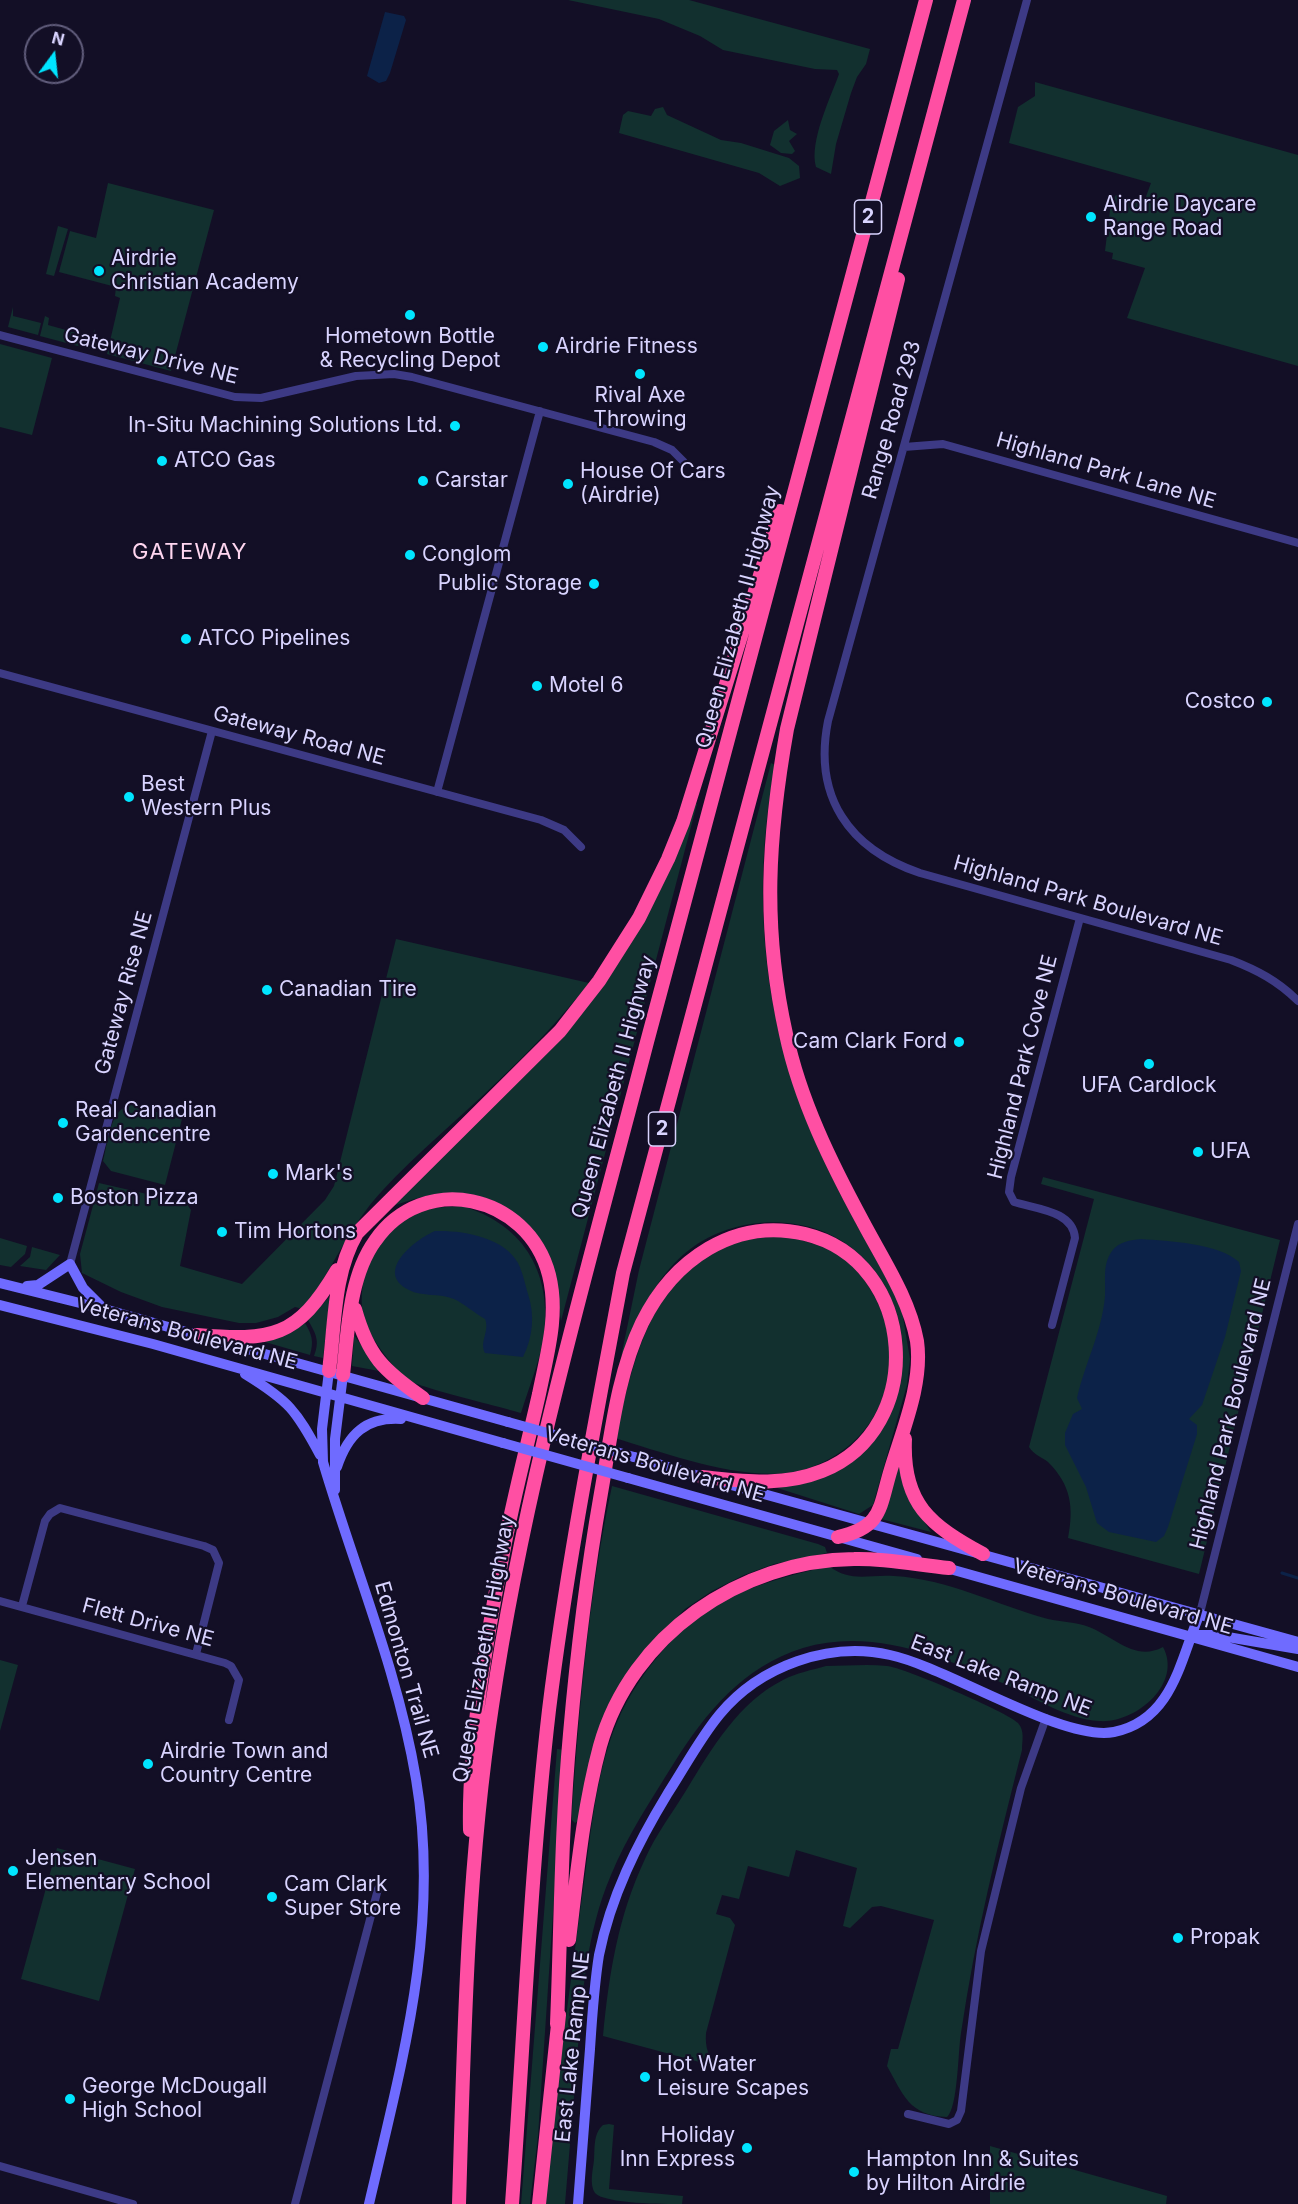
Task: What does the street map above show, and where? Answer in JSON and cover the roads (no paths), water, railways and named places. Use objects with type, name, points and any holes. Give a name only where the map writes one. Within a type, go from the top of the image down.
[{"type":"highway","name":"Queen Elizabeth II Highway","points":[[459,2204],[471,1907],[491,1710],[511,1587],[606,1199],[809,433],[927,0]]},
{"type":"highway","name":"2","points":[[512,2204],[538,1816],[549,1709],[599,1401],[623,1274],[964,0]]},
{"type":"highway","points":[[943,77],[892,305],[788,729],[772,827],[769,888],[778,998],[792,1061],[832,1164],[908,1309],[917,1342],[905,1455],[907,1477],[914,1499],[926,1516],[945,1533],[983,1554]]},
{"type":"highway","points":[[197,1335],[244,1339],[267,1336],[289,1327],[320,1300],[357,1233],[367,1221],[560,1031],[599,981],[639,918],[668,859],[682,822],[774,527],[809,433]]},
{"type":"highway","points":[[336,1373],[363,1261],[376,1239],[400,1216],[432,1201],[475,1201],[490,1205],[509,1216],[525,1231],[540,1251],[551,1286],[551,1335],[503,1553],[480,1707],[469,1805],[471,1907]]},
{"type":"highway","points":[[557,2024],[570,1737],[579,1640],[613,1422],[633,1345],[658,1295],[687,1262],[714,1244],[743,1233],[773,1230],[805,1234],[825,1241],[864,1269],[882,1294],[891,1316],[898,1346],[895,1380],[885,1412],[869,1436],[847,1457],[824,1471],[794,1481],[760,1483],[702,1477]]},
{"type":"highway","points":[[336,1373],[339,1278],[345,1258]]},
{"type":"highway","points":[[353,1304],[364,1339],[373,1355],[390,1374],[423,1398]]},
{"type":"highway","points":[[838,1537],[864,1529],[878,1512],[909,1407]]},
{"type":"highway","points":[[538,2204],[557,2024],[581,1843],[601,1745],[619,1698],[644,1660],[683,1622],[717,1596],[753,1578],[788,1567],[854,1559],[949,1568]]},
{"type":"main road","points":[[18,1287],[38,1285],[70,1264],[82,1288],[105,1309]]},
{"type":"main road","name":"Veterans Boulevard NE","points":[[0,1283],[105,1309],[1298,1642]]},
{"type":"main road","name":"Veterans Boulevard NE","points":[[0,1305],[232,1366],[1298,1666]]},
{"type":"main road","points":[[232,1366],[287,1402],[300,1418],[323,1462]]},
{"type":"main road","name":"Edmonton Trail NE","points":[[336,1373],[326,1393],[322,1429],[323,1462],[404,1719],[423,1832],[424,1914],[420,1971],[412,2019],[369,2204]]},
{"type":"main road","name":"Edmonton Trail NE","points":[[335,1505],[334,1476],[339,1396],[336,1373]]},
{"type":"main road","points":[[334,1476],[343,1449],[361,1427],[386,1418],[420,1419]]},
{"type":"main road","name":"East Lake Ramp NE","points":[[578,2204],[595,1982],[611,1908],[640,1841],[710,1726],[726,1708],[763,1677],[793,1663],[833,1653],[869,1652],[907,1659],[1046,1718],[1097,1733],[1113,1732],[1132,1726],[1157,1709],[1167,1697],[1200,1613]]},
{"type":"main road","points":[[1190,1636],[1205,1633],[1298,1649]]},
{"type":"street","name":"Range Road 293","points":[[863,843],[843,819],[827,783],[824,755],[826,733],[1027,0]]},
{"type":"street","name":"Gateway Drive NE","points":[[0,335],[235,397],[261,398],[356,376],[394,374],[412,377],[654,442],[672,450],[684,462]]},
{"type":"street","points":[[437,792],[540,411]]},
{"type":"street","name":"Highland Park Lane NE","points":[[904,447],[943,444],[1298,543]]},
{"type":"street","name":"Gateway Road NE","points":[[0,673],[541,819],[564,830],[580,847]]},
{"type":"street","name":"Gateway Rise NE","points":[[70,1264],[212,731]]},
{"type":"street","name":"Highland Park Boulevard NE","points":[[863,843],[892,863],[913,871],[1231,960],[1261,971],[1285,988],[1298,1001]]},
{"type":"street","name":"Highland Park Cove NE","points":[[1052,1325],[1075,1238],[1074,1227],[1066,1218],[1014,1202],[1009,1192],[1018,1149],[1080,918]]},
{"type":"street","name":"Highland Park Boulevard NE","points":[[1200,1613],[1298,1224]]},
{"type":"street","points":[[22,1606],[45,1521],[50,1514],[60,1508],[204,1546],[213,1550],[219,1563],[196,1654]]},
{"type":"street","name":"Flett Drive NE","points":[[0,1600],[225,1663],[237,1673],[238,1686],[229,1720]]},
{"type":"street","points":[[908,2114],[948,2124],[959,2116],[981,1952],[1021,1788],[1046,1718]]},
{"type":"street","points":[[296,2204],[378,1889]]},
{"type":"street","points":[[0,2166],[133,2204]]},
{"type":"water","points":[[385,12],[404,16],[406,20],[390,73],[386,81],[379,83],[367,76]]},
{"type":"water","points":[[435,1231],[457,1232],[481,1237],[493,1241],[512,1254],[523,1275],[532,1318],[531,1334],[523,1357],[485,1353],[483,1345],[485,1319],[454,1299],[414,1292],[399,1283],[395,1274],[401,1257],[418,1241]]},
{"type":"water","points":[[1141,1239],[1193,1244],[1219,1251],[1239,1262],[1241,1271],[1225,1337],[1202,1405],[1189,1419],[1197,1425],[1197,1434],[1168,1527],[1164,1536],[1156,1542],[1109,1532],[1097,1523],[1086,1487],[1065,1445],[1065,1433],[1073,1414],[1082,1409],[1077,1398],[1103,1309],[1105,1273],[1109,1256],[1118,1245]]},
{"type":"waterway","points":[[1282,1573],[1298,1578]]},
{"type":"place","name":"Airdrie Daycare Range Road","points":[[1091,217]]},
{"type":"place","name":"Airdrie Christian Academy","points":[[99,271]]},
{"type":"place","name":"Hometown Bottle & Recycling Depot","points":[[410,315]]},
{"type":"place","name":"Airdrie Fitness","points":[[543,347]]},
{"type":"place","name":"Rival Axe Throwing","points":[[640,374]]},
{"type":"place","name":"In-Situ Machining Solutions Ltd.","points":[[455,426]]},
{"type":"place","name":"ATCO Gas","points":[[162,461]]},
{"type":"place","name":"Carstar","points":[[423,481]]},
{"type":"place","name":"House Of Cars (Airdrie)","points":[[568,484]]},
{"type":"place","name":"Conglom","points":[[410,555]]},
{"type":"place","name":"Public Storage","points":[[594,584]]},
{"type":"place","name":"ATCO Pipelines","points":[[186,639]]},
{"type":"place","name":"Motel 6","points":[[537,686]]},
{"type":"place","name":"Costco","points":[[1267,702]]},
{"type":"place","name":"Best Western Plus","points":[[129,797]]},
{"type":"place","name":"Canadian Tire","points":[[267,990]]},
{"type":"place","name":"Cam Clark Ford","points":[[959,1042]]},
{"type":"place","name":"UFA Cardlock","points":[[1149,1064]]},
{"type":"place","name":"Real Canadian Gardencentre","points":[[63,1123]]},
{"type":"place","name":"UFA","points":[[1198,1152]]},
{"type":"place","name":"Mark's","points":[[273,1174]]},
{"type":"place","name":"Boston Pizza","points":[[58,1198]]},
{"type":"place","name":"Tim Hortons","points":[[222,1232]]},
{"type":"place","name":"Airdrie Town and Country Centre","points":[[148,1764]]},
{"type":"place","name":"Jensen Elementary School","points":[[13,1871]]},
{"type":"place","name":"Cam Clark Super Store","points":[[272,1897]]},
{"type":"place","name":"Propak","points":[[1178,1938]]},
{"type":"place","name":"Hot Water Leisure Scapes","points":[[645,2077]]},
{"type":"place","name":"George McDougall High School","points":[[70,2099]]},
{"type":"place","name":"Holiday Inn Express","points":[[747,2148]]},
{"type":"place","name":"Hampton Inn & Suites by Hilton Airdrie","points":[[854,2172]]},
{"type":"district","name":"GATEWAY","points":[[190,552]]}]
